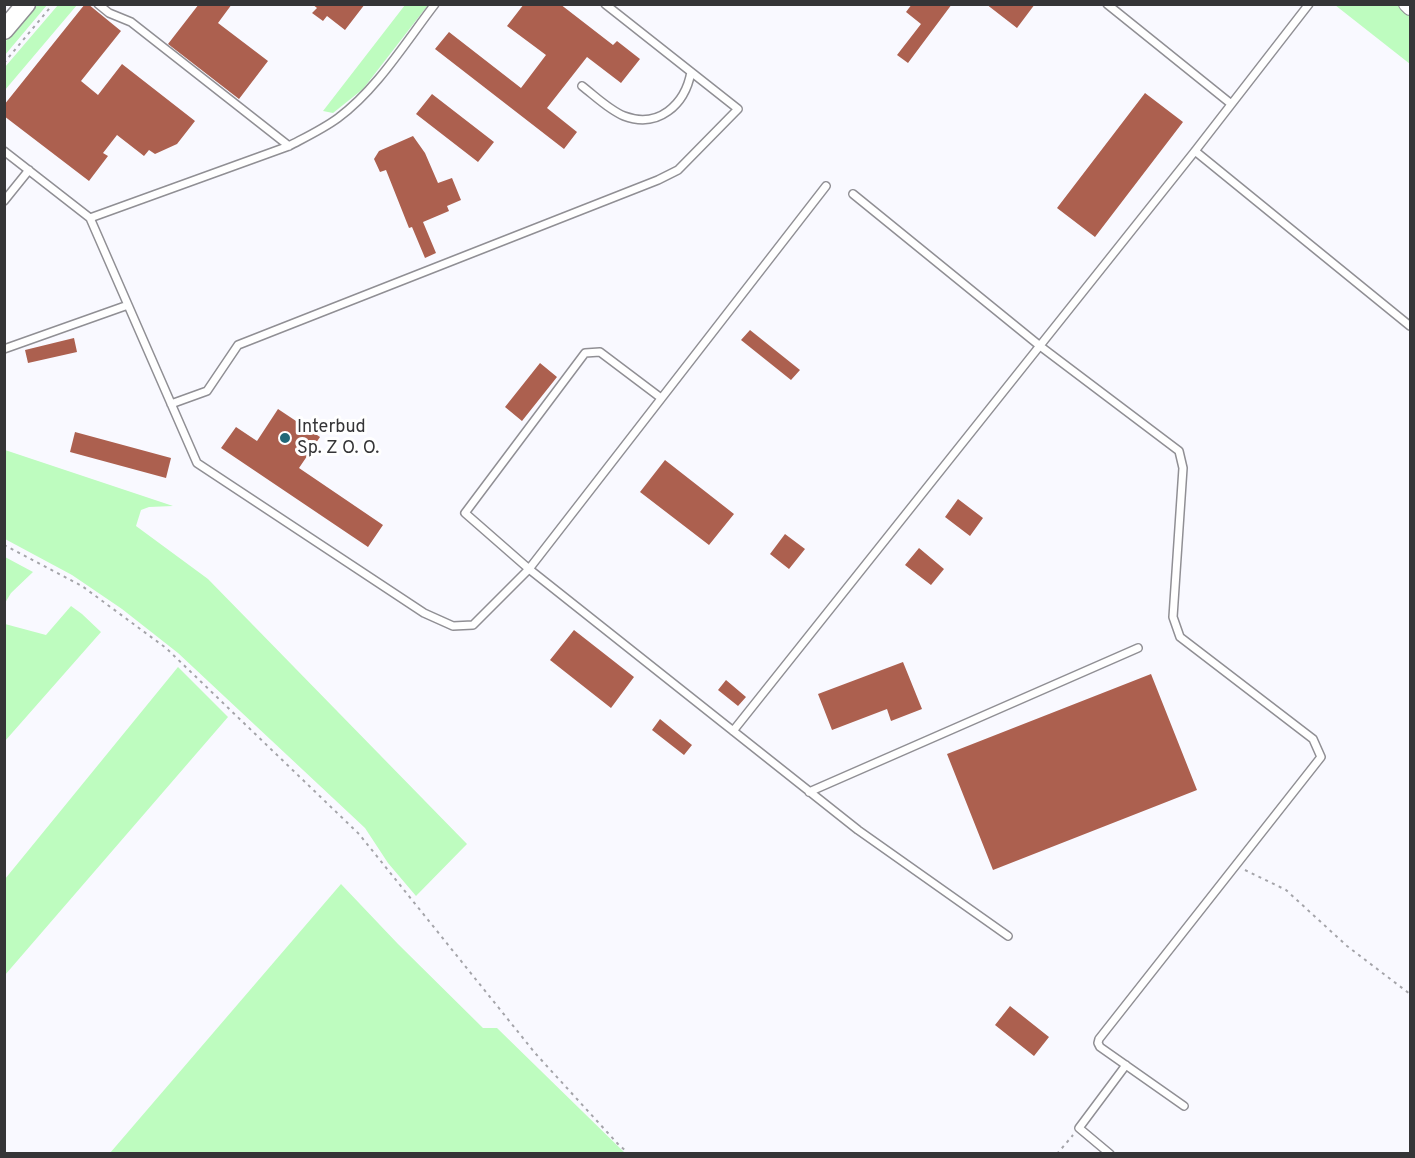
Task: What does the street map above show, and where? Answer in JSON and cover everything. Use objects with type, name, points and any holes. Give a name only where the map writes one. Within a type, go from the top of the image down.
[{"type":"main road","points":[[4,30],[27,4]]},
{"type":"street","points":[[1406,4],[1410,8]]},
{"type":"lane","points":[[98,4],[109,13],[131,22],[289,146]]},
{"type":"lane","points":[[90,218],[289,146],[337,118],[356,103],[382,73],[435,4]]},
{"type":"lane","points":[[171,404],[207,391],[238,345],[658,180],[678,170],[738,109],[605,4]]},
{"type":"lane","points":[[1107,4],[1230,103]]},
{"type":"lane","points":[[733,730],[1195,151],[1309,4]]},
{"type":"lane","points":[[582,86],[621,115],[644,119],[656,117],[676,105],[689,86],[691,72]]},
{"type":"lane","points":[[4,151],[90,218],[197,463],[424,614],[453,626],[473,625],[529,569],[826,186]]},
{"type":"lane","points":[[1195,151],[1410,326]]},
{"type":"lane","points":[[4,201],[29,170]]},
{"type":"lane","points":[[852,194],[1040,346],[1179,452],[1182,468],[1173,617],[1180,637],[1313,738],[1320,757],[1099,1039],[1100,1047],[1184,1106]]},
{"type":"lane","points":[[4,349],[128,305]]},
{"type":"lane","points":[[661,398],[600,352],[585,353],[465,513],[529,569],[809,792],[858,830],[1008,936]]},
{"type":"lane","points":[[809,792],[1138,648]]},
{"type":"lane","points":[[1110,1154],[1079,1128],[1126,1065]]},
{"type":"path","points":[[4,63],[53,4]]},
{"type":"path","points":[[4,545],[82,586],[166,648],[359,834],[535,1053],[629,1154]]},
{"type":"path","points":[[1235,865],[1286,890],[1347,946],[1410,994]]},
{"type":"path","points":[[1057,1154],[1079,1128]]},
{"type":"green space","points":[[36,5],[47,5],[5,55],[5,42]]},
{"type":"green space","points":[[58,5],[77,5],[5,90],[5,67]]},
{"type":"green space","points":[[405,5],[428,5],[363,89],[333,113],[323,111]]},
{"type":"green space","points":[[1335,5],[1402,5],[1410,11],[1410,64]]},
{"type":"green space","points":[[5,450],[173,506],[149,507],[141,510],[136,526],[208,579],[467,844],[416,896],[388,863],[365,828],[178,653],[122,609],[72,575],[5,539]]},
{"type":"green space","points":[[5,557],[33,572],[11,593],[5,603]]},
{"type":"green space","points":[[71,606],[101,632],[5,741],[5,624],[46,635]]},
{"type":"green space","points":[[178,667],[228,717],[5,975],[5,879]]},
{"type":"green space","points":[[341,884],[483,1028],[497,1028],[625,1153],[110,1153]]},
{"type":"building","points":[[85,4],[88,4],[121,31],[81,81],[98,95],[122,64],[195,121],[177,144],[155,154],[149,150],[144,156],[117,135],[103,153],[108,156],[89,181],[4,116],[4,105]]},
{"type":"building","points":[[199,4],[232,4],[218,23],[268,61],[239,99],[168,44]]},
{"type":"building","points":[[312,4],[365,4],[345,30],[327,16],[323,21],[312,13],[317,8]]},
{"type":"building","points":[[524,4],[560,4],[613,45],[617,41],[640,59],[621,83],[587,57],[547,108],[577,132],[564,149],[435,49],[449,32],[521,88],[546,55],[507,26]]},
{"type":"building","points":[[912,4],[952,4],[908,63],[897,55],[921,24],[906,12]]},
{"type":"building","points":[[986,4],[1035,4],[1017,28]]},
{"type":"building","points":[[1145,93],[1183,122],[1095,237],[1057,208]]},
{"type":"building","points":[[432,94],[494,142],[478,162],[416,114]]},
{"type":"building","points":[[413,136],[425,153],[438,183],[452,178],[461,200],[447,206],[449,211],[423,222],[436,253],[425,258],[412,227],[409,228],[386,170],[380,172],[374,159],[379,151]]},
{"type":"building","points":[[750,330],[800,370],[791,380],[741,340]]},
{"type":"building","points":[[74,338],[77,352],[28,363],[25,350]]},
{"type":"building","points":[[540,363],[557,377],[522,421],[505,407]]},
{"type":"building","points":[[278,409],[320,437],[299,468],[383,525],[368,547],[221,448],[236,427],[257,441]]},
{"type":"building","points":[[75,432],[171,458],[166,478],[70,452]]},
{"type":"building","points":[[665,460],[734,514],[709,545],[640,492]]},
{"type":"building","points":[[958,499],[983,518],[970,536],[945,517]]},
{"type":"building","points":[[785,534],[805,549],[789,569],[770,554]]},
{"type":"building","points":[[919,548],[944,569],[931,585],[905,565]]},
{"type":"building","points":[[574,630],[634,677],[611,708],[550,660]]},
{"type":"building","points":[[903,662],[922,709],[891,721],[887,709],[832,730],[818,694]]},
{"type":"building","points":[[1151,674],[1197,790],[993,870],[947,754]]},
{"type":"building","points":[[726,680],[746,697],[738,706],[718,690]]},
{"type":"building","points":[[660,719],[692,745],[684,755],[652,730]]},
{"type":"building","points":[[1010,1006],[1049,1037],[1034,1056],[995,1025]]},
{"type":"place","name":"Interbud Sp. Z O. O.","points":[[285,438]]}]
